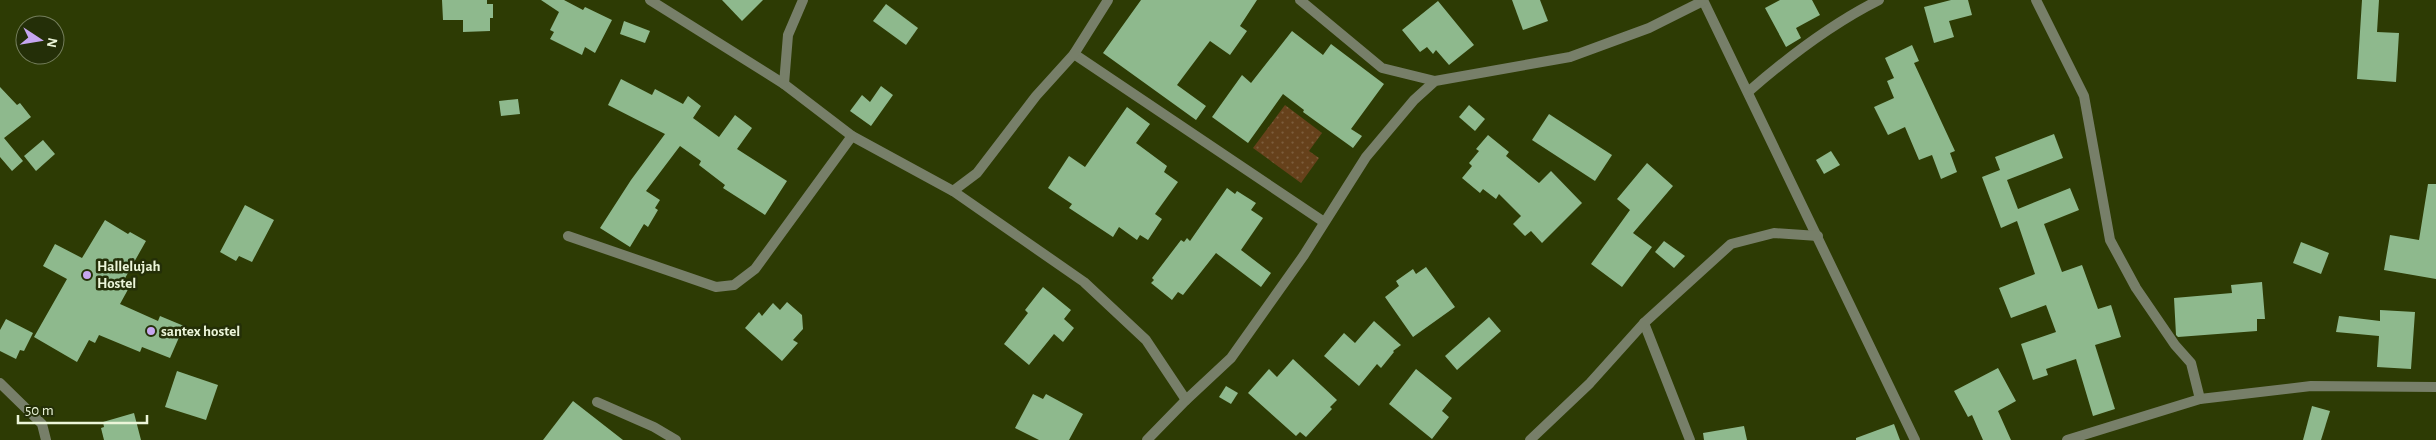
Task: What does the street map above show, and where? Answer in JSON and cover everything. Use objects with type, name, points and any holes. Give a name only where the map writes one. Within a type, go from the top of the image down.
[{"type":"street","points":[[650,0],[784,84],[852,136],[953,191],[1084,282],[1146,340],[1186,400]]},
{"type":"street","points":[[784,84],[788,35],[803,0]]},
{"type":"street","points":[[953,191],[977,174],[1036,96],[1074,54],[1108,0]]},
{"type":"street","points":[[1300,0],[1382,68],[1435,81],[1570,57],[1649,28],[1703,1],[1915,440]]},
{"type":"street","points":[[1748,92],[1794,53],[1852,14],[1879,0]]},
{"type":"street","points":[[2036,0],[2084,96],[2110,240],[2136,288],[2175,345],[2191,362],[2200,399]]},
{"type":"street","points":[[1074,54],[1324,222]]},
{"type":"street","points":[[1147,440],[1231,358],[1304,255],[1366,157],[1414,100],[1435,81]]},
{"type":"street","points":[[568,236],[716,286],[734,285],[755,270],[852,136]]},
{"type":"street","points":[[1530,440],[1590,383],[1644,323],[1731,244],[1774,233],[1818,236]]},
{"type":"street","points":[[1644,323],[1690,440]]},
{"type":"street","points":[[0,383],[42,424],[46,440]]},
{"type":"street","points":[[2067,440],[2200,399],[2311,386],[2406,389],[2436,387]]},
{"type":"street","points":[[597,402],[654,426],[676,440]]},
{"type":"shaded area","points":[[1285,105],[1322,133],[1309,151],[1319,158],[1301,183],[1253,148]]},
{"type":"building","points":[[442,0],[487,0],[487,4],[493,4],[493,18],[490,18],[490,31],[463,32],[463,20],[443,20]]},
{"type":"building","points":[[541,0],[564,0],[583,10],[585,7],[612,20],[595,53],[585,47],[582,55],[550,39],[554,32],[550,30],[559,12]]},
{"type":"building","points":[[722,0],[763,0],[742,21]]},
{"type":"building","points":[[1141,0],[1257,0],[1240,26],[1247,31],[1230,55],[1210,41],[1177,85],[1206,106],[1196,120],[1103,53]]},
{"type":"building","points":[[1512,0],[1540,0],[1548,21],[1523,30]]},
{"type":"building","points":[[1780,0],[1812,0],[1820,15],[1796,28],[1801,38],[1786,47],[1765,8]]},
{"type":"building","points":[[1951,0],[1968,0],[1972,15],[1949,21],[1954,37],[1934,43],[1924,7]]},
{"type":"building","points":[[2362,0],[2379,0],[2377,32],[2399,33],[2396,82],[2357,79]]},
{"type":"building","points":[[1438,1],[1474,45],[1449,65],[1436,50],[1433,54],[1427,47],[1420,52],[1402,30]]},
{"type":"building","points":[[886,4],[918,28],[906,45],[873,21]]},
{"type":"building","points":[[624,21],[650,31],[645,43],[620,34]]},
{"type":"building","points":[[1292,31],[1323,55],[1331,44],[1384,84],[1351,129],[1362,136],[1353,148],[1303,112],[1304,110],[1283,94],[1248,143],[1212,117],[1242,75],[1251,83]]},
{"type":"building","points":[[1912,45],[1919,61],[1914,63],[1955,151],[1950,153],[1957,172],[1941,179],[1932,155],[1919,160],[1905,127],[1888,135],[1874,107],[1894,98],[1887,81],[1894,78],[1885,58]]},
{"type":"building","points":[[621,79],[652,95],[655,89],[683,104],[688,96],[701,106],[693,118],[719,137],[735,115],[752,128],[737,149],[787,181],[765,215],[723,188],[725,185],[699,165],[701,161],[680,146],[646,191],[660,200],[655,208],[658,210],[648,227],[644,224],[630,247],[600,228],[631,180],[665,134],[608,105]]},
{"type":"building","points":[[881,86],[893,95],[871,126],[850,111],[862,95],[870,102]]},
{"type":"building","points":[[0,87],[17,105],[20,103],[31,117],[4,138],[23,161],[12,171],[0,157]]},
{"type":"building","points":[[518,99],[520,114],[501,116],[499,101]]},
{"type":"building","points":[[1469,105],[1485,119],[1475,131],[1459,117]]},
{"type":"building","points":[[1127,107],[1150,124],[1136,143],[1167,166],[1164,172],[1178,182],[1155,214],[1162,219],[1148,240],[1140,235],[1137,240],[1119,227],[1113,237],[1069,208],[1072,204],[1048,188],[1069,156],[1085,167]]},
{"type":"building","points":[[1549,114],[1612,155],[1595,181],[1532,140]]},
{"type":"building","points":[[2054,134],[2063,158],[2007,180],[2018,209],[2070,188],[2079,210],[2044,224],[2062,272],[2082,265],[2098,309],[2111,305],[2121,337],[2095,345],[2115,409],[2093,416],[2076,359],[2046,369],[2048,375],[2033,380],[2021,344],[2056,332],[2046,305],[2011,318],[1999,288],[2035,274],[2017,221],[2001,228],[1982,177],[2000,170],[1995,157]]},
{"type":"building","points":[[1488,135],[1509,152],[1506,156],[1539,183],[1551,171],[1582,203],[1542,243],[1531,231],[1525,236],[1513,224],[1521,216],[1499,194],[1496,199],[1483,189],[1480,193],[1462,178],[1472,166],[1469,163],[1479,151],[1476,149]]},
{"type":"building","points":[[43,140],[55,154],[36,171],[24,156]]},
{"type":"building","points":[[1831,151],[1840,165],[1824,174],[1816,160]]},
{"type":"building","points":[[1647,163],[1673,186],[1633,233],[1652,247],[1622,287],[1591,264],[1630,210],[1617,199]]},
{"type":"building","points":[[2428,184],[2436,184],[2436,279],[2384,270],[2390,235],[2419,240]]},
{"type":"building","points":[[1227,188],[1235,194],[1237,191],[1256,203],[1251,210],[1263,218],[1241,250],[1271,273],[1261,287],[1216,253],[1183,295],[1178,292],[1172,300],[1151,283],[1154,280],[1152,278],[1181,240],[1184,242],[1187,238],[1190,241]]},
{"type":"building","points":[[245,205],[274,220],[252,262],[239,256],[236,261],[220,252]]},
{"type":"building","points":[[105,220],[128,234],[130,232],[146,241],[124,280],[131,284],[120,304],[158,321],[160,316],[184,326],[170,358],[142,347],[140,352],[99,335],[95,343],[89,340],[77,362],[34,337],[67,279],[43,266],[55,244],[82,258]]},
{"type":"building","points":[[1664,241],[1685,256],[1674,268],[1655,252]]},
{"type":"building","points":[[2301,242],[2329,253],[2321,274],[2293,263]]},
{"type":"building","points":[[1426,267],[1455,307],[1413,337],[1385,297],[1399,286],[1396,281],[1413,269],[1416,274]]},
{"type":"building","points":[[2262,282],[2265,319],[2257,319],[2257,331],[2178,337],[2176,335],[2174,298],[2232,293],[2231,285]]},
{"type":"building","points":[[1043,287],[1071,310],[1064,319],[1074,328],[1063,342],[1054,334],[1029,365],[1004,344],[1028,313],[1025,310]]},
{"type":"building","points":[[787,302],[802,315],[803,329],[793,340],[798,343],[782,361],[745,328],[759,312],[762,316],[773,303],[780,310]]},
{"type":"building","points":[[2380,310],[2415,312],[2411,369],[2377,367],[2379,336],[2336,332],[2339,316],[2380,321]]},
{"type":"building","points":[[1489,317],[1501,331],[1457,370],[1445,356]]},
{"type":"building","points":[[6,319],[33,333],[24,351],[20,350],[16,359],[0,351],[0,330]]},
{"type":"building","points":[[1374,321],[1401,345],[1393,351],[1381,368],[1377,364],[1359,386],[1324,356],[1344,333],[1355,343]]},
{"type":"building","points":[[1293,359],[1337,400],[1330,407],[1332,409],[1306,437],[1300,432],[1296,436],[1248,393],[1269,369],[1277,377]]},
{"type":"building","points":[[1998,368],[2016,401],[1998,411],[2011,440],[1983,440],[1972,415],[1968,417],[1954,391]]},
{"type":"building","points":[[1416,369],[1452,398],[1442,411],[1449,417],[1432,439],[1389,404]]},
{"type":"building","points":[[177,371],[218,385],[206,420],[165,407]]},
{"type":"building","points":[[1226,386],[1238,393],[1231,404],[1219,397]]},
{"type":"building","points":[[1033,394],[1043,399],[1046,394],[1083,414],[1069,440],[1039,440],[1015,428]]},
{"type":"building","points":[[573,401],[623,440],[543,440]]},
{"type":"building","points":[[2312,406],[2330,411],[2321,440],[2303,440]]},
{"type":"building","points":[[134,413],[141,440],[104,440],[101,428],[104,427],[103,422]]},
{"type":"building","points":[[1894,424],[1900,440],[1856,440],[1856,438]]},
{"type":"building","points":[[1744,426],[1747,440],[1704,440],[1703,433]]},
{"type":"place","name":"Hallelujah Hostel","points":[[87,275]]},
{"type":"place","name":"santex hostel","points":[[151,331]]}]
